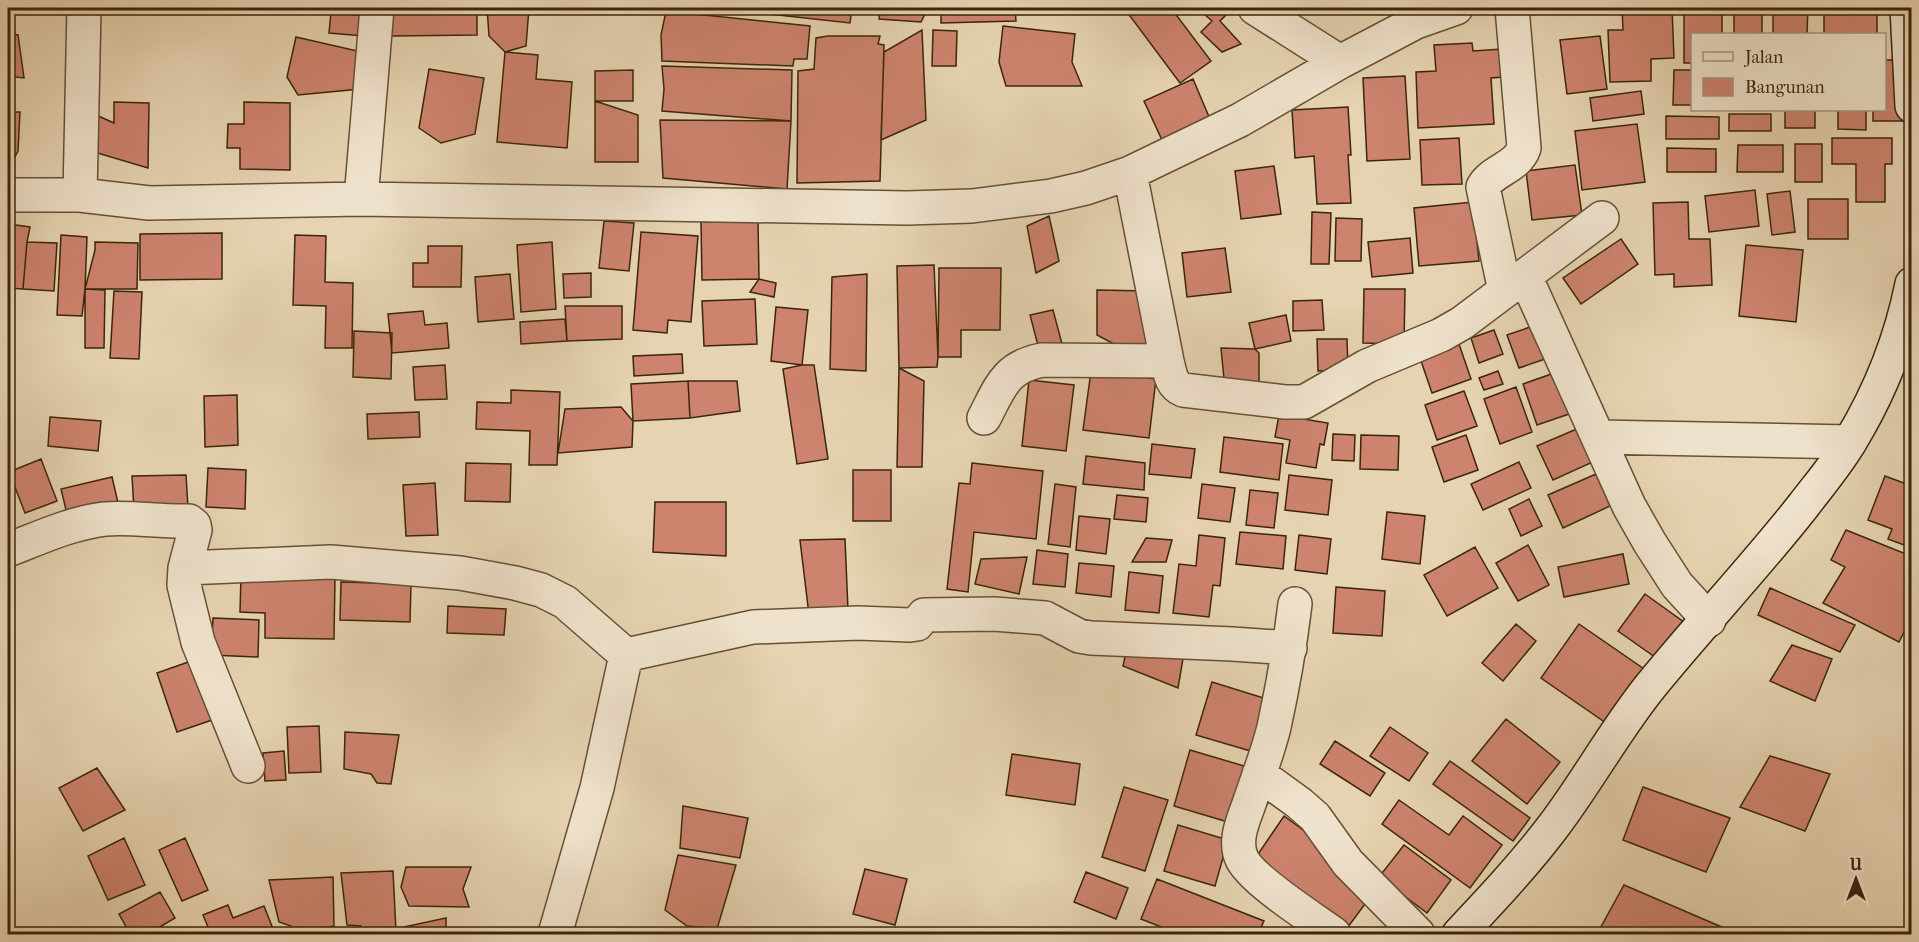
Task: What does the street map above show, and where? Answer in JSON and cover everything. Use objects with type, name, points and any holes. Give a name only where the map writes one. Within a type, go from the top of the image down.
[{"type":"street","points":[[80,195],[84,8]]},
{"type":"street","points":[[361,199],[378,8]]},
{"type":"street","points":[[1255,8],[1340,62]]},
{"type":"street","points":[[8,195],[80,195],[149,202],[361,199],[908,208],[972,206],[1051,196],[1086,188],[1131,173],[1240,120],[1340,62],[1416,22],[1456,8]]},
{"type":"street","points":[[1512,8],[1524,148],[1519,158],[1487,180],[1483,187],[1515,283],[1598,437],[1629,506],[1677,585],[1709,620]]},
{"type":"street","points":[[1907,8],[1911,106]]},
{"type":"street","points":[[1131,173],[1173,382],[1183,390],[1285,402],[1304,402],[1367,366],[1442,335],[1462,323],[1602,218]]},
{"type":"street","points":[[1460,934],[1514,875],[1552,827],[1628,715],[1763,556],[1850,442],[1903,356],[1905,315],[1911,284]]},
{"type":"street","points":[[984,418],[1004,381],[1028,363],[1042,360],[1167,361]]},
{"type":"street","points":[[1598,437],[1850,442]]},
{"type":"street","points":[[8,550],[64,528],[90,521],[107,519],[189,521],[194,525],[195,530],[184,585],[198,642],[248,766]]},
{"type":"street","points":[[186,568],[331,562],[460,573],[515,583],[541,590],[565,602],[626,655]]},
{"type":"street","points":[[1295,604],[1290,648],[1274,728],[1240,829],[1239,848],[1247,867],[1263,882],[1334,934]]},
{"type":"street","points":[[626,655],[753,627],[858,623],[910,626],[917,624],[924,615],[994,614],[1045,618],[1079,636],[1091,638],[1290,648]]},
{"type":"street","points":[[555,934],[597,788],[626,655]]},
{"type":"street","points":[[1259,774],[1315,817],[1348,862],[1418,934]]},
{"type":"building","points":[[390,8],[477,8],[477,35],[390,36]]},
{"type":"building","points":[[487,8],[529,8],[526,46],[505,52],[489,36]]},
{"type":"building","points":[[536,8],[632,8],[538,14]]},
{"type":"building","points":[[644,8],[734,8],[733,14],[644,13]]},
{"type":"building","points":[[742,8],[852,8],[850,23],[742,11]]},
{"type":"building","points":[[880,8],[928,8],[921,22],[879,19]]},
{"type":"building","points":[[941,8],[1015,8],[1016,21],[941,23]]},
{"type":"building","points":[[1124,8],[1171,8],[1211,61],[1180,83]]},
{"type":"building","points":[[1197,8],[1221,8],[1227,14],[1220,21],[1241,44],[1222,52],[1201,32],[1212,21]]},
{"type":"building","points":[[1622,8],[1672,8],[1674,58],[1651,59],[1651,81],[1610,82],[1608,30],[1623,30]]},
{"type":"building","points":[[1734,8],[1762,8],[1762,33],[1734,33]]},
{"type":"building","points":[[1773,8],[1808,8],[1807,33],[1773,33]]},
{"type":"building","points":[[1824,8],[1877,8],[1877,33],[1824,33]]},
{"type":"building","points":[[666,11],[810,26],[807,59],[794,59],[793,66],[662,61],[661,35]]},
{"type":"building","points":[[331,12],[365,16],[364,36],[329,33]]},
{"type":"building","points":[[1684,12],[1722,12],[1722,33],[1691,33],[1691,63],[1684,63]]},
{"type":"building","points":[[1003,26],[1075,34],[1072,62],[1082,86],[1006,86],[999,62]]},
{"type":"building","points":[[922,30],[926,120],[881,140],[884,52]]},
{"type":"building","points":[[933,30],[957,31],[956,66],[932,66]]},
{"type":"building","points":[[8,33],[18,35],[24,78],[8,76]]},
{"type":"building","points":[[880,36],[878,44],[884,45],[880,181],[797,183],[798,71],[814,69],[816,38]]},
{"type":"building","points":[[1600,36],[1607,89],[1567,94],[1560,40]]},
{"type":"building","points":[[296,37],[362,52],[360,89],[298,95],[287,77]]},
{"type":"building","points":[[1472,43],[1473,51],[1502,49],[1504,77],[1491,78],[1494,124],[1418,128],[1416,72],[1436,71],[1434,45]]},
{"type":"building","points":[[505,52],[538,55],[536,79],[572,82],[567,148],[497,142]]},
{"type":"building","points":[[1886,60],[1906,60],[1906,121],[1873,121],[1873,111],[1886,111]]},
{"type":"building","points":[[662,66],[792,70],[791,121],[662,111],[664,89]]},
{"type":"building","points":[[429,69],[484,78],[475,134],[441,143],[419,128]]},
{"type":"building","points":[[633,70],[633,101],[595,101],[595,71]]},
{"type":"building","points":[[1674,70],[1691,70],[1691,105],[1673,105]]},
{"type":"building","points":[[1405,76],[1410,159],[1367,161],[1363,78]]},
{"type":"building","points":[[1193,79],[1210,119],[1162,140],[1144,101]]},
{"type":"building","points":[[1641,91],[1644,114],[1593,121],[1590,98]]},
{"type":"building","points":[[595,101],[638,115],[638,162],[595,162]]},
{"type":"building","points":[[114,102],[149,103],[148,168],[94,152],[96,115],[114,123]]},
{"type":"building","points":[[244,102],[290,103],[290,170],[240,169],[240,148],[227,148],[228,124],[244,124]]},
{"type":"building","points":[[1348,107],[1351,203],[1317,204],[1314,156],[1295,158],[1292,110]]},
{"type":"building","points":[[1785,111],[1815,111],[1815,128],[1785,128]]},
{"type":"building","points":[[1838,111],[1866,111],[1866,130],[1838,129]]},
{"type":"building","points":[[8,112],[20,112],[18,151],[8,170]]},
{"type":"building","points":[[1729,114],[1771,114],[1771,131],[1729,131]]},
{"type":"building","points":[[1666,116],[1719,117],[1719,139],[1666,139]]},
{"type":"building","points":[[660,120],[791,121],[787,189],[663,178]]},
{"type":"building","points":[[1637,124],[1645,182],[1582,190],[1575,131]]},
{"type":"building","points":[[1459,138],[1462,184],[1422,185],[1420,140]]},
{"type":"building","points":[[1832,138],[1892,138],[1892,164],[1885,164],[1885,202],[1856,202],[1856,164],[1832,164]]},
{"type":"building","points":[[1795,144],[1822,144],[1822,182],[1795,182]]},
{"type":"building","points":[[1738,145],[1783,145],[1783,172],[1737,172]]},
{"type":"building","points":[[1667,148],[1716,149],[1716,172],[1667,172]]},
{"type":"building","points":[[1575,165],[1582,215],[1532,220],[1526,171]]},
{"type":"building","points":[[1274,166],[1281,214],[1241,219],[1235,171]]},
{"type":"building","points":[[1755,190],[1759,226],[1709,232],[1705,196]]},
{"type":"building","points":[[1790,191],[1795,232],[1772,235],[1767,194]]},
{"type":"building","points":[[1808,199],[1848,199],[1848,239],[1808,239]]},
{"type":"building","points":[[1473,202],[1479,261],[1419,266],[1414,208]]},
{"type":"building","points":[[1688,202],[1689,239],[1710,239],[1712,285],[1674,287],[1674,274],[1655,275],[1653,203]]},
{"type":"building","points":[[1312,212],[1331,213],[1329,264],[1311,264]]},
{"type":"building","points":[[1049,216],[1059,261],[1036,273],[1027,226]]},
{"type":"building","points":[[1336,218],[1362,219],[1361,261],[1335,261]]},
{"type":"building","points":[[758,220],[759,279],[702,280],[701,222]]},
{"type":"building","points":[[604,221],[634,223],[629,271],[599,268]]},
{"type":"building","points":[[8,224],[30,227],[23,289],[8,288]]},
{"type":"building","points":[[641,232],[698,236],[691,322],[668,320],[667,333],[633,330]]},
{"type":"building","points":[[222,233],[222,279],[140,280],[140,234]]},
{"type":"building","points":[[61,235],[87,237],[82,316],[57,315]]},
{"type":"building","points":[[295,235],[326,236],[325,282],[353,283],[352,348],[325,348],[326,306],[293,305]]},
{"type":"building","points":[[1410,238],[1413,273],[1372,277],[1368,242]]},
{"type":"building","points":[[1621,239],[1638,264],[1581,304],[1563,278]]},
{"type":"building","points":[[27,242],[57,243],[54,291],[23,289]]},
{"type":"building","points":[[95,242],[138,243],[137,289],[85,289]]},
{"type":"building","points":[[552,242],[556,309],[521,312],[517,245]]},
{"type":"building","points":[[1746,245],[1803,250],[1796,322],[1739,316]]},
{"type":"building","points":[[428,246],[462,246],[461,287],[413,287],[413,263],[428,263]]},
{"type":"building","points":[[1225,248],[1231,292],[1187,297],[1182,253]]},
{"type":"building","points":[[934,265],[937,367],[899,368],[897,266]]},
{"type":"building","points":[[939,268],[1001,268],[1000,330],[961,330],[961,357],[938,357]]},
{"type":"building","points":[[591,273],[591,297],[564,298],[563,274]]},
{"type":"building","points":[[510,274],[514,319],[478,322],[475,277]]},
{"type":"building","points":[[867,274],[866,371],[830,369],[832,277]]},
{"type":"building","points":[[759,279],[776,283],[774,297],[750,292]]},
{"type":"building","points":[[85,289],[105,290],[104,348],[85,348]]},
{"type":"building","points":[[1364,289],[1405,289],[1404,344],[1363,343]]},
{"type":"building","points":[[1097,290],[1148,291],[1148,344],[1114,344],[1097,335]]},
{"type":"building","points":[[114,291],[142,292],[139,359],[110,358]]},
{"type":"building","points":[[755,299],[757,344],[704,346],[702,301]]},
{"type":"building","points":[[1322,300],[1324,330],[1293,331],[1293,301]]},
{"type":"building","points":[[565,306],[622,306],[622,339],[567,341]]},
{"type":"building","points":[[776,307],[808,310],[802,365],[771,361]]},
{"type":"building","points":[[1053,310],[1062,344],[1039,349],[1030,315]]},
{"type":"building","points":[[423,311],[425,325],[447,323],[449,348],[392,353],[388,314]]},
{"type":"building","points":[[1286,315],[1291,341],[1255,349],[1249,323]]},
{"type":"building","points":[[565,319],[567,341],[521,344],[520,322]]},
{"type":"building","points":[[1536,325],[1548,358],[1519,368],[1507,335]]},
{"type":"building","points":[[1494,330],[1503,354],[1479,363],[1471,338]]},
{"type":"building","points":[[354,331],[392,333],[391,379],[353,377]]},
{"type":"building","points":[[1317,339],[1347,339],[1348,370],[1318,371]]},
{"type":"building","points":[[1459,344],[1471,379],[1432,393],[1420,358]]},
{"type":"building","points":[[1221,348],[1255,349],[1259,353],[1259,383],[1224,379]]},
{"type":"building","points":[[682,354],[683,373],[634,376],[633,356]]},
{"type":"building","points":[[445,365],[447,399],[415,400],[413,367]]},
{"type":"building","points":[[814,365],[828,459],[797,464],[783,369]]},
{"type":"building","points":[[899,368],[924,381],[922,467],[897,467]]},
{"type":"building","points":[[1091,371],[1156,379],[1149,438],[1083,430]]},
{"type":"building","points":[[1498,371],[1503,384],[1484,390],[1479,378]]},
{"type":"building","points":[[1557,372],[1572,413],[1537,425],[1523,384]]},
{"type":"building","points":[[1029,380],[1074,385],[1066,451],[1022,446]]},
{"type":"building","points":[[688,381],[690,418],[633,421],[631,384]]},
{"type":"building","points":[[688,381],[737,381],[740,411],[690,418]]},
{"type":"building","points":[[1516,387],[1532,432],[1500,444],[1484,399]]},
{"type":"building","points":[[511,390],[560,392],[557,465],[529,465],[530,431],[476,429],[477,402],[511,403]]},
{"type":"building","points":[[1464,391],[1477,426],[1437,440],[1425,405]]},
{"type":"building","points":[[237,395],[238,445],[205,447],[204,396]]},
{"type":"building","points":[[621,407],[633,421],[632,447],[558,453],[565,409]]},
{"type":"building","points":[[419,412],[420,437],[368,439],[367,414]]},
{"type":"building","points":[[1279,415],[1328,423],[1324,445],[1320,444],[1316,468],[1286,463],[1290,440],[1275,437]]},
{"type":"building","points":[[50,417],[101,421],[98,451],[48,446]]},
{"type":"building","points":[[1579,428],[1595,461],[1553,480],[1537,446]]},
{"type":"building","points":[[1333,434],[1355,435],[1354,461],[1332,460]]},
{"type":"building","points":[[1361,435],[1399,436],[1398,470],[1360,469]]},
{"type":"building","points":[[1466,435],[1478,470],[1444,482],[1432,447]]},
{"type":"building","points":[[1224,437],[1283,444],[1279,480],[1220,472]]},
{"type":"building","points":[[1152,444],[1195,449],[1191,478],[1149,474]]},
{"type":"building","points":[[1086,456],[1145,463],[1144,490],[1083,484]]},
{"type":"building","points":[[41,459],[57,501],[25,513],[9,472]]},
{"type":"building","points":[[1519,462],[1531,488],[1483,510],[1471,484]]},
{"type":"building","points":[[466,463],[511,464],[510,502],[465,501]]},
{"type":"building","points":[[972,463],[1043,471],[1036,539],[974,532],[968,592],[947,589],[959,483],[970,484]]},
{"type":"building","points":[[208,468],[246,470],[245,509],[206,507]]},
{"type":"building","points":[[853,470],[891,470],[891,521],[853,521]]},
{"type":"building","points":[[1596,474],[1610,506],[1563,528],[1548,495]]},
{"type":"building","points":[[186,475],[188,508],[134,510],[132,476]]},
{"type":"building","points":[[1289,475],[1332,480],[1328,515],[1285,510]]},
{"type":"building","points":[[1885,476],[1912,486],[1912,548],[1888,539],[1892,529],[1868,520]]},
{"type":"building","points":[[112,477],[119,507],[68,518],[61,489]]},
{"type":"building","points":[[435,483],[438,535],[406,536],[403,485]]},
{"type":"building","points":[[1055,484],[1076,487],[1070,547],[1048,544]]},
{"type":"building","points":[[1202,484],[1235,488],[1230,522],[1198,518]]},
{"type":"building","points":[[1250,490],[1278,493],[1274,528],[1246,525]]},
{"type":"building","points":[[1117,495],[1148,498],[1146,522],[1114,519]]},
{"type":"building","points":[[1529,499],[1542,526],[1521,536],[1509,509]]},
{"type":"building","points":[[655,502],[726,502],[726,556],[653,552]]},
{"type":"building","points":[[1387,512],[1425,516],[1420,564],[1382,559]]},
{"type":"building","points":[[1079,516],[1110,519],[1106,554],[1076,550]]},
{"type":"building","points":[[1846,530],[1906,554],[1906,579],[1912,584],[1912,616],[1899,642],[1823,603],[1845,567],[1831,560]]},
{"type":"building","points":[[1240,532],[1286,536],[1283,569],[1236,564]]},
{"type":"building","points":[[1199,535],[1225,538],[1220,586],[1213,585],[1209,617],[1173,613],[1179,564],[1196,566]]},
{"type":"building","points":[[1299,535],[1331,539],[1327,574],[1295,570]]},
{"type":"building","points":[[1146,538],[1172,540],[1166,562],[1132,562]]},
{"type":"building","points":[[845,539],[848,610],[809,615],[800,540]]},
{"type":"building","points":[[1528,545],[1549,585],[1518,601],[1496,563]]},
{"type":"building","points":[[1475,547],[1498,588],[1447,616],[1424,575]]},
{"type":"building","points":[[1037,550],[1068,554],[1065,587],[1033,584]]},
{"type":"building","points":[[1623,554],[1629,584],[1564,597],[1558,567]]},
{"type":"building","points":[[1027,557],[1019,594],[975,584],[981,559]]},
{"type":"building","points":[[1079,563],[1114,566],[1111,597],[1076,593]]},
{"type":"building","points":[[1129,572],[1163,576],[1159,613],[1125,610]]},
{"type":"building","points":[[241,576],[335,578],[334,639],[265,638],[265,613],[240,612]]},
{"type":"building","points":[[341,582],[411,584],[410,622],[340,620]]},
{"type":"building","points":[[1336,587],[1385,591],[1382,636],[1333,633]]},
{"type":"building","points":[[1770,588],[1855,625],[1840,652],[1758,615]]},
{"type":"building","points":[[1645,594],[1688,625],[1662,662],[1618,631]]},
{"type":"building","points":[[448,606],[506,609],[504,635],[447,633]]},
{"type":"building","points":[[213,618],[259,620],[258,657],[211,655]]},
{"type":"building","points":[[1516,624],[1536,641],[1503,681],[1482,663]]},
{"type":"building","points":[[1579,624],[1644,669],[1606,723],[1541,678]]},
{"type":"building","points":[[1128,643],[1185,647],[1178,688],[1123,666]]},
{"type":"building","points":[[1792,645],[1832,659],[1815,701],[1770,681]]},
{"type":"building","points":[[194,660],[215,719],[177,732],[157,673]]},
{"type":"building","points":[[1212,682],[1270,700],[1254,752],[1196,735]]},
{"type":"building","points":[[1506,719],[1560,762],[1527,804],[1472,761]]},
{"type":"building","points":[[319,726],[321,772],[289,773],[287,727]]},
{"type":"building","points":[[1390,727],[1428,753],[1409,781],[1370,756]]},
{"type":"building","points":[[345,732],[399,735],[391,784],[377,783],[371,774],[344,769]]},
{"type":"building","points":[[1335,741],[1385,773],[1370,796],[1320,764]]},
{"type":"building","points":[[1190,750],[1244,766],[1228,822],[1174,806]]},
{"type":"building","points":[[284,751],[286,780],[265,781],[263,753]]},
{"type":"building","points":[[1012,754],[1080,764],[1075,805],[1006,795]]},
{"type":"building","points":[[1770,756],[1830,774],[1805,831],[1740,807]]},
{"type":"building","points":[[1450,761],[1530,818],[1513,841],[1433,784]]},
{"type":"building","points":[[97,768],[125,810],[83,831],[59,788]]},
{"type":"building","points":[[1124,787],[1168,800],[1145,871],[1102,857]]},
{"type":"building","points":[[1643,787],[1730,818],[1706,872],[1623,840]]},
{"type":"building","points":[[1399,800],[1449,835],[1463,816],[1502,845],[1470,888],[1382,824]]},
{"type":"building","points":[[683,806],[748,818],[740,858],[680,848]]},
{"type":"building","points":[[1284,816],[1336,854],[1329,865],[1371,896],[1345,931],[1252,863]]},
{"type":"building","points":[[1178,825],[1228,840],[1215,886],[1164,871]]},
{"type":"building","points":[[124,838],[145,885],[108,900],[88,856]]},
{"type":"building","points":[[185,838],[208,890],[182,901],[159,850]]},
{"type":"building","points":[[1404,845],[1451,880],[1427,913],[1379,877]]},
{"type":"building","points":[[678,855],[736,865],[717,929],[687,926],[665,910]]},
{"type":"building","points":[[406,867],[471,867],[463,889],[469,907],[409,906],[401,887]]},
{"type":"building","points":[[865,869],[907,879],[895,925],[853,914]]},
{"type":"building","points":[[393,871],[396,932],[362,934],[361,926],[347,925],[341,873]]},
{"type":"building","points":[[1086,872],[1128,888],[1116,919],[1074,902]]},
{"type":"building","points":[[333,877],[334,926],[323,928],[325,934],[293,934],[291,926],[279,922],[269,880]]},
{"type":"building","points":[[1157,879],[1264,921],[1258,934],[1179,934],[1141,919]]},
{"type":"building","points":[[1624,885],[1724,928],[1721,934],[1597,934]]},
{"type":"building","points":[[160,892],[175,918],[148,934],[130,934],[119,914]]},
{"type":"building","points":[[228,905],[233,918],[264,906],[275,934],[211,934],[203,915]]},
{"type":"building","points":[[446,918],[446,934],[400,934],[399,928]]},
{"type":"building","points":[[496,931],[496,934],[455,934],[456,932]]}]
